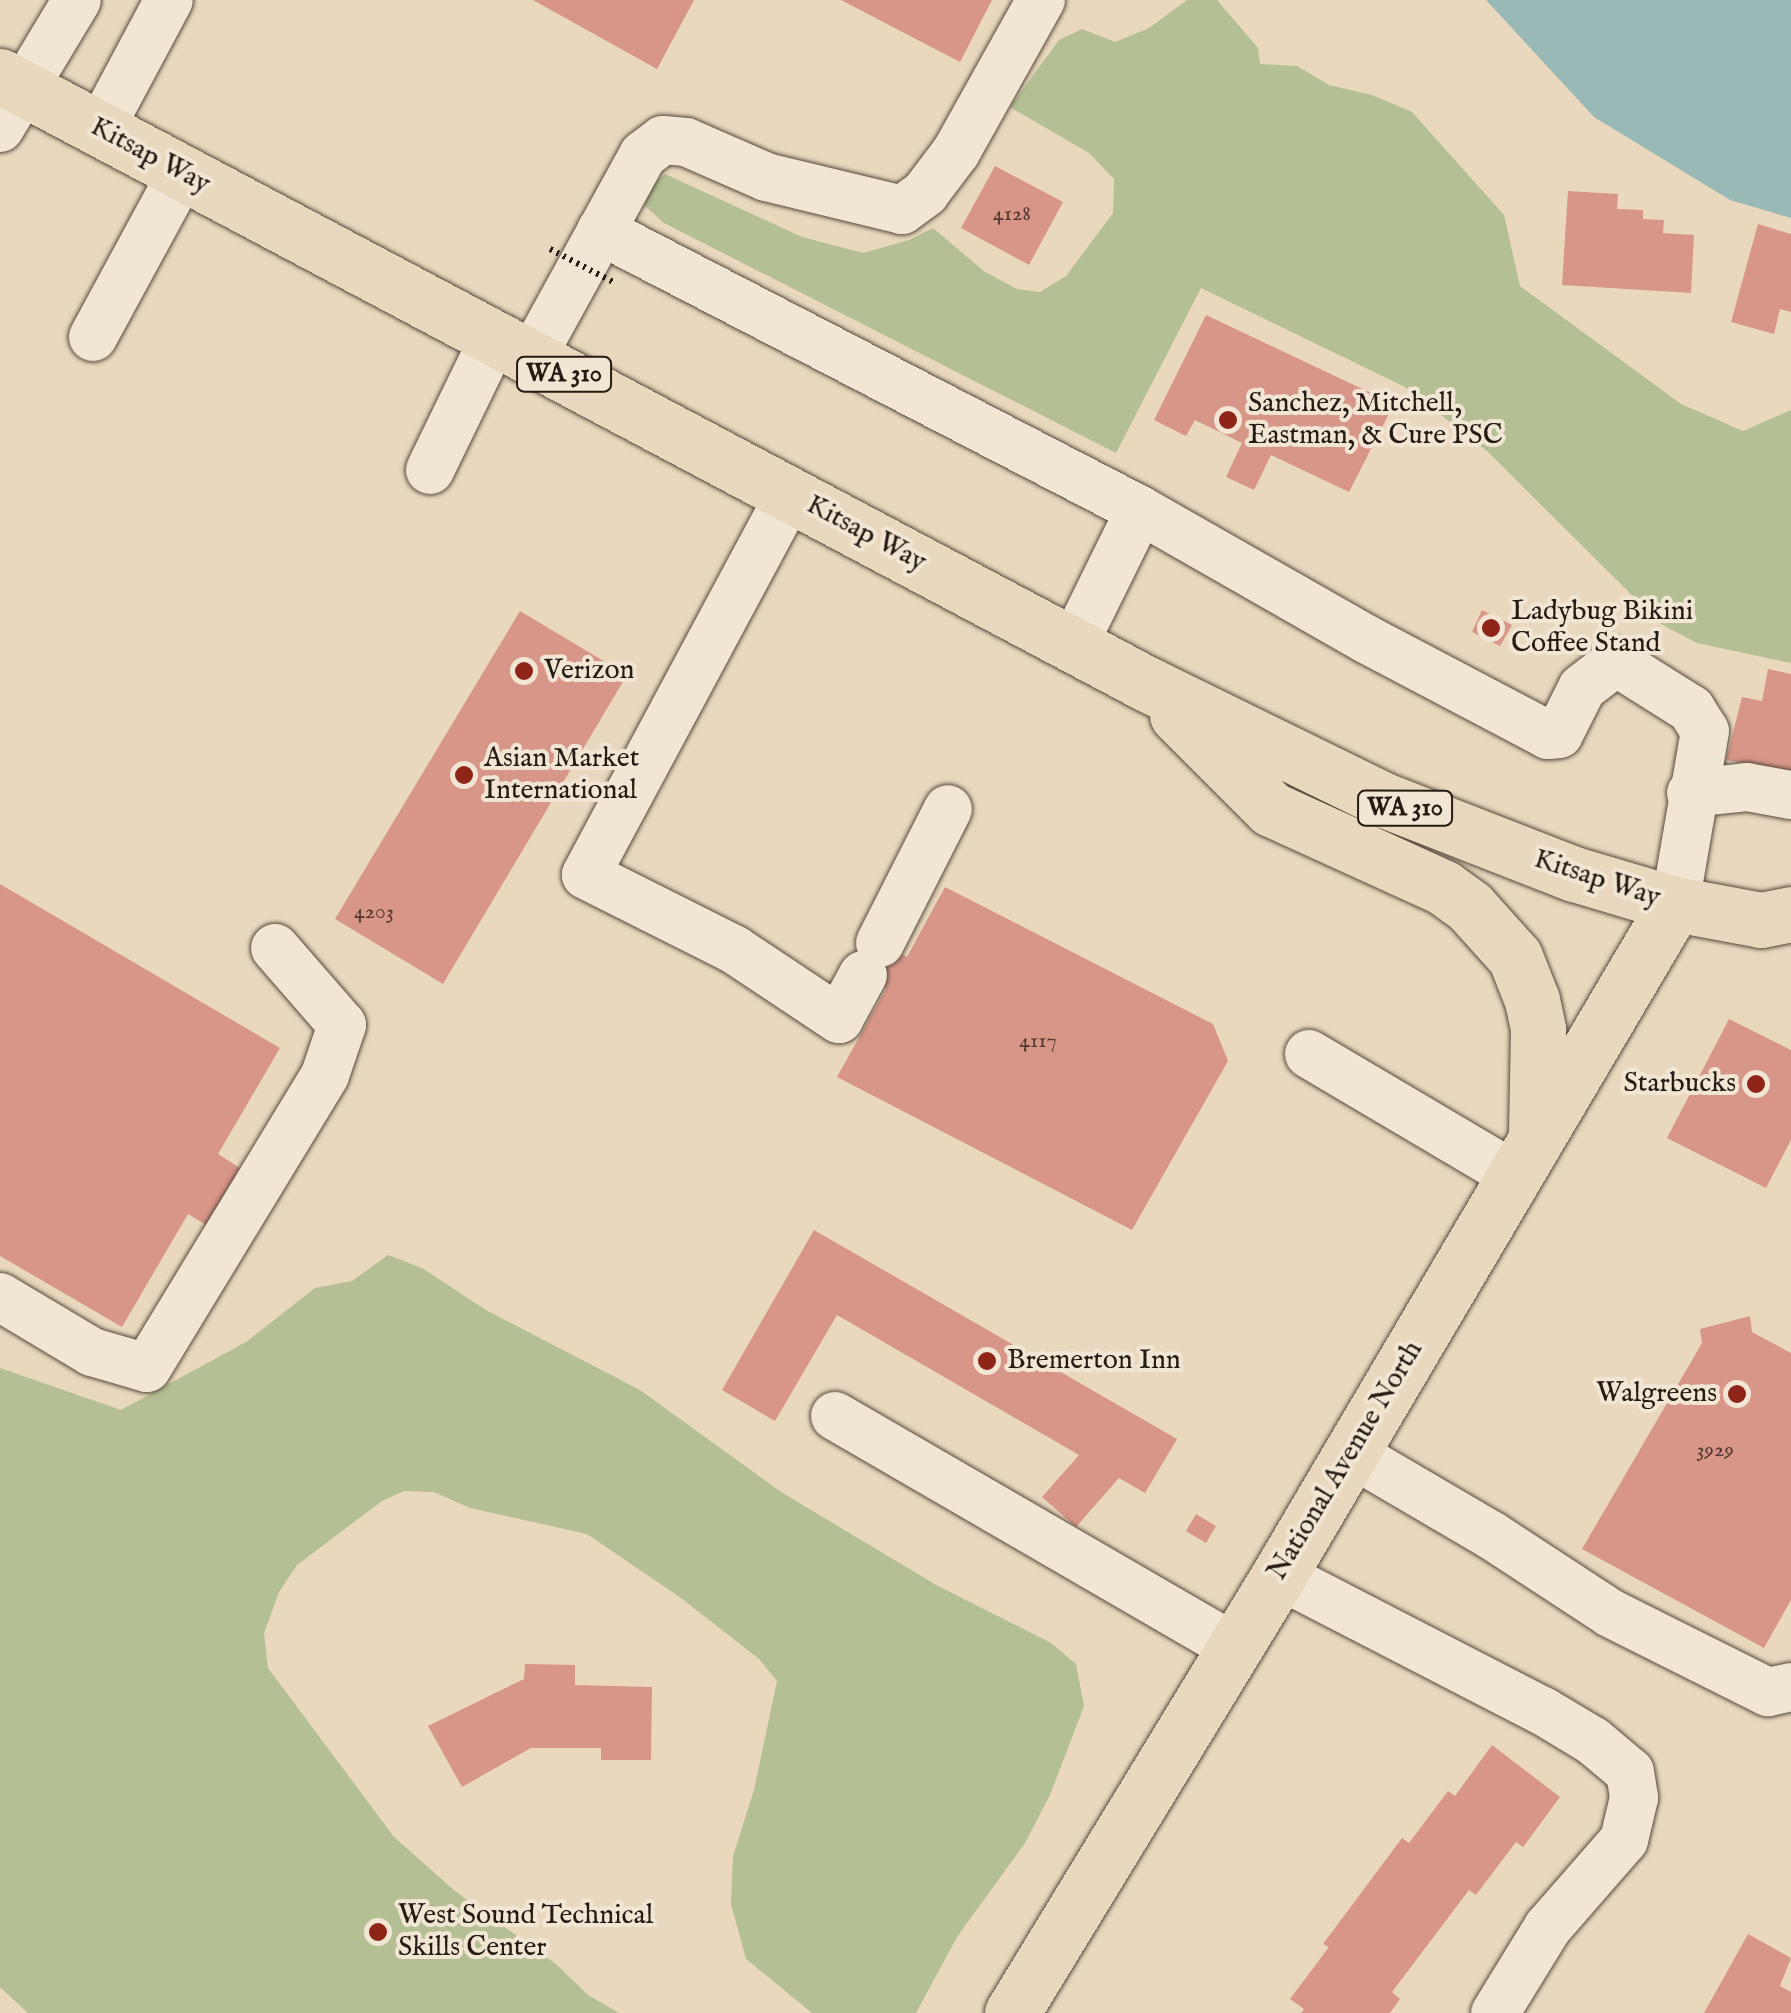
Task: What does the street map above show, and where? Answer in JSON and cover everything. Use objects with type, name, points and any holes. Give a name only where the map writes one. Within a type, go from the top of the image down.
[{"type":"main road","name":"Kitsap Way","points":[[8,97],[100,129],[1147,684],[1384,800],[1574,874],[1674,904],[1781,924]]},
{"type":"main road","points":[[1147,684],[1272,810],[1444,888],[1470,907],[1515,957],[1538,1029],[1525,1157]]},
{"type":"main road","name":"National Avenue North","points":[[1012,2013],[1279,1576],[1674,904]]},
{"type":"street","points":[[8,97],[77,0]]},
{"type":"street","points":[[100,129],[169,0]]},
{"type":"street","points":[[430,470],[600,231],[643,155],[663,140],[686,142],[766,176],[902,210],[926,193],[956,152],[1041,0]]},
{"type":"street","points":[[92,337],[182,173]]},
{"type":"street","points":[[600,231],[1140,510],[1366,639],[1548,735],[1559,734],[1582,688],[1616,662],[1691,710],[1705,731],[1674,904]]},
{"type":"street","points":[[790,494],[586,875],[735,950],[839,1018],[948,809]]},
{"type":"street","points":[[1074,644],[1140,510]]},
{"type":"street","points":[[1691,793],[1746,787],[1791,795]]},
{"type":"street","points":[[0,1298],[92,1352],[147,1368],[325,1075],[342,1025],[274,948]]},
{"type":"street","points":[[1309,1054],[1525,1157]]},
{"type":"street","points":[[835,1416],[1234,1647]]},
{"type":"street","points":[[1351,1453],[1491,1535],[1610,1613],[1768,1692],[1791,1687]]},
{"type":"street","points":[[1279,1576],[1543,1712],[1593,1741],[1630,1772],[1634,1798],[1624,1840],[1548,1927],[1494,2013]]},
{"type":"path","points":[[550,249],[615,283]]},
{"type":"green space","points":[[1187,0],[1217,0],[1258,48],[1260,64],[1297,66],[1329,85],[1372,95],[1412,112],[1504,215],[1520,286],[1681,404],[1743,431],[1791,410],[1791,663],[1697,643],[1661,624],[1487,451],[1405,387],[1201,288],[1116,453],[664,223],[644,205],[649,188],[665,174],[802,237],[863,253],[909,240],[933,228],[985,272],[1017,289],[1040,292],[1066,276],[1113,213],[1114,179],[1089,153],[1010,107],[1059,40],[1082,29],[1115,42],[1149,28]]},
{"type":"green space","points":[[388,1255],[422,1268],[486,1310],[640,1390],[781,1492],[938,1586],[1051,1643],[1076,1664],[1084,1706],[1050,1795],[1025,1843],[957,1937],[916,2013],[812,2013],[746,1959],[731,1904],[733,1856],[754,1790],[777,1681],[759,1659],[681,1598],[587,1534],[470,1508],[434,1492],[404,1491],[382,1501],[297,1565],[279,1592],[264,1633],[268,1668],[394,1837],[455,1891],[557,1965],[588,1995],[619,2013],[28,2013],[0,1987],[0,1368],[121,1410],[246,1342],[315,1288],[352,1281]]},
{"type":"water","points":[[1486,0],[1791,0],[1791,218],[1730,200],[1594,117]]},
{"type":"building","points":[[533,0],[694,0],[657,69]]},
{"type":"building","points":[[841,0],[992,0],[960,62]]},
{"type":"building","points":[[995,166],[1063,202],[1029,265],[961,228]]},
{"type":"building","points":[[1568,191],[1618,194],[1617,209],[1643,210],[1643,219],[1664,220],[1663,233],[1694,235],[1691,293],[1562,285]]},
{"type":"building","points":[[1758,224],[1791,234],[1791,312],[1780,309],[1774,334],[1731,322]]},
{"type":"building","points":[[1206,315],[1394,404],[1349,492],[1271,455],[1254,490],[1226,477],[1242,443],[1195,420],[1186,436],[1154,420]]},
{"type":"building","points":[[1482,610],[1512,625],[1500,646],[1472,632]]},
{"type":"building","points":[[520,611],[627,675],[443,984],[335,919]]},
{"type":"building","points":[[1768,669],[1791,674],[1791,772],[1726,760],[1742,697],[1762,701]]},
{"type":"building","points":[[0,884],[280,1048],[218,1154],[246,1172],[213,1229],[188,1214],[122,1327],[0,1256]]},
{"type":"building","points":[[945,887],[1213,1024],[1228,1061],[1132,1230],[837,1077],[886,989],[859,973],[876,940],[907,957]]},
{"type":"building","points":[[1729,1019],[1791,1050],[1791,1140],[1766,1188],[1667,1138]]},
{"type":"building","points":[[814,1230],[1177,1439],[1145,1493],[1119,1478],[1076,1527],[1042,1497],[1079,1455],[837,1315],[775,1421],[722,1390]]},
{"type":"building","points":[[1750,1316],[1752,1332],[1791,1353],[1791,1600],[1764,1648],[1582,1549],[1702,1343],[1700,1329]]},
{"type":"building","points":[[1196,1514],[1216,1526],[1206,1543],[1186,1531]]},
{"type":"building","points":[[525,1664],[575,1665],[575,1685],[652,1687],[651,1760],[601,1760],[601,1748],[531,1748],[462,1787],[428,1726],[524,1679]]},
{"type":"building","points":[[1492,1745],[1560,1797],[1523,1847],[1516,1842],[1476,1895],[1469,1890],[1392,1992],[1400,1999],[1390,2013],[1301,2013],[1304,2009],[1290,1999],[1329,1947],[1323,1944],[1402,1838],[1409,1843],[1448,1791],[1455,1796]]},
{"type":"building","points":[[1748,1934],[1791,1958],[1780,1986],[1791,1992],[1791,2013],[1704,2013]]},
{"type":"place","name":"Sanchez, Mitchell, Eastman, & Cure PSC","points":[[1228,420]]},
{"type":"place","name":"Ladybug Bikini Coffee Stand","points":[[1491,628]]},
{"type":"place","name":"Verizon","points":[[524,671]]},
{"type":"place","name":"Asian Market International","points":[[464,775]]},
{"type":"place","name":"Starbucks","points":[[1756,1084]]},
{"type":"place","name":"Bremerton Inn","points":[[987,1361]]},
{"type":"place","name":"Walgreens","points":[[1737,1394]]},
{"type":"place","name":"West Sound Technical Skills Center","points":[[378,1932]]}]
